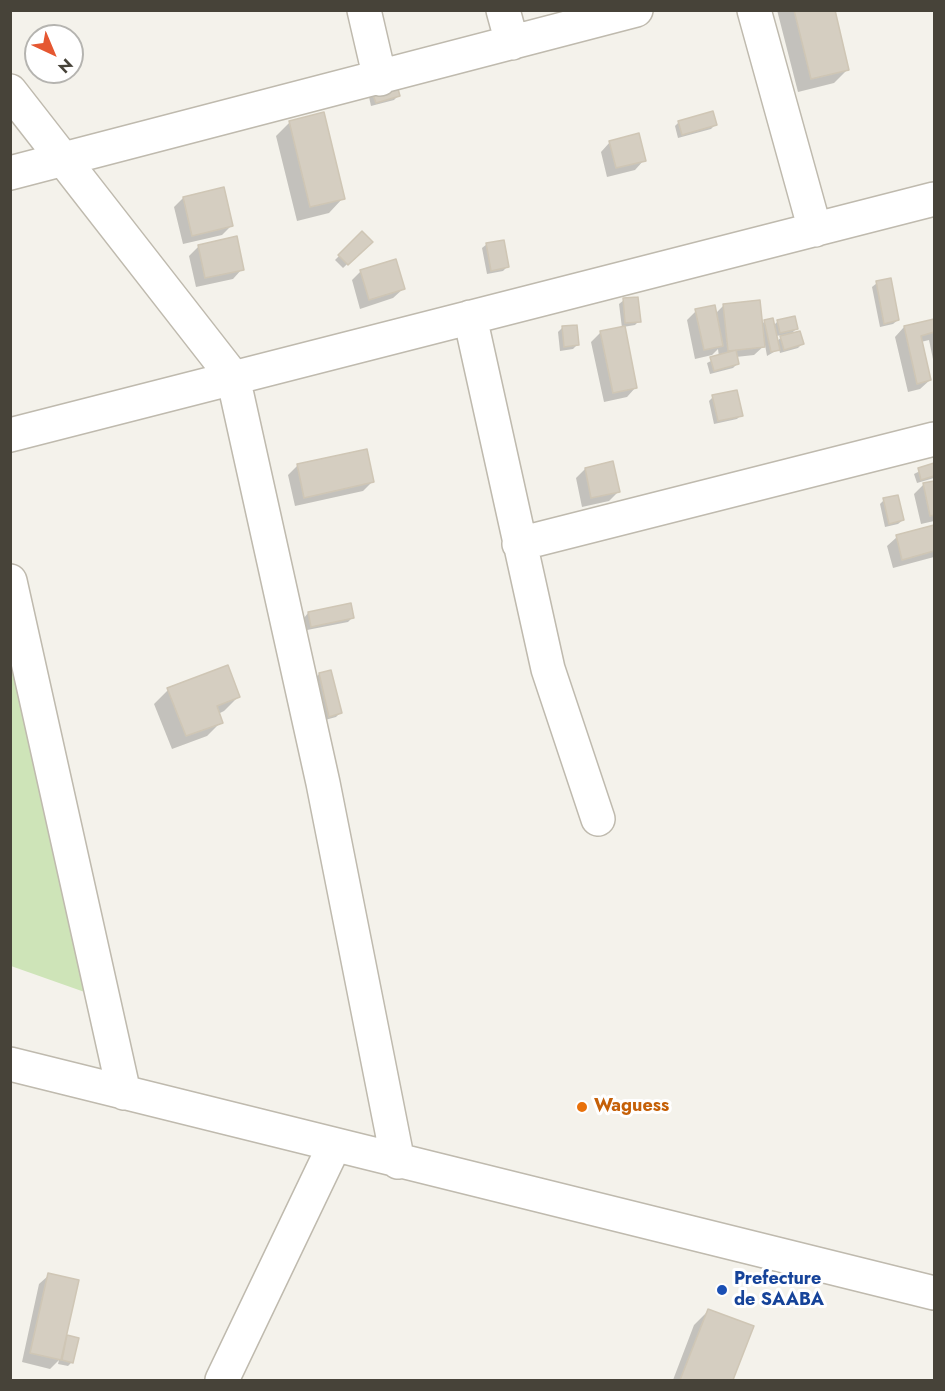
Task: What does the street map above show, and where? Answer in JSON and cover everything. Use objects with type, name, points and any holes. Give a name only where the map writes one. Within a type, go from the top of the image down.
[{"type":"street","points":[[364,10],[380,79]]},
{"type":"street","points":[[503,10],[512,44]]},
{"type":"street","points":[[10,173],[65,161],[380,79],[636,10]]},
{"type":"street","points":[[754,10],[815,230]]},
{"type":"street","points":[[10,92],[233,377],[323,783],[398,1162]]},
{"type":"street","points":[[10,435],[934,199]]},
{"type":"street","points":[[470,316],[548,669],[597,819]]},
{"type":"street","points":[[519,544],[934,439]]},
{"type":"street","points":[[10,581],[124,1093]]},
{"type":"street","points":[[10,1064],[934,1293]]},
{"type":"street","points":[[222,1380],[334,1146]]},
{"type":"green space","points":[[10,609],[93,995],[11,966]]},
{"type":"building","points":[[794,10],[835,10],[849,70],[811,79]]},
{"type":"building","points":[[397,85],[400,96],[376,103],[372,92]]},
{"type":"building","points":[[713,111],[717,125],[682,135],[678,121]]},
{"type":"building","points":[[324,112],[345,199],[310,207],[289,121]]},
{"type":"building","points":[[639,133],[646,161],[616,168],[609,141]]},
{"type":"building","points":[[224,187],[233,226],[192,236],[183,197]]},
{"type":"building","points":[[362,231],[373,242],[348,265],[338,255]]},
{"type":"building","points":[[237,236],[244,270],[205,278],[198,245]]},
{"type":"building","points":[[504,240],[509,267],[491,271],[486,243]]},
{"type":"building","points":[[396,259],[405,289],[369,300],[360,270]]},
{"type":"building","points":[[891,278],[899,320],[884,324],[876,281]]},
{"type":"building","points":[[638,297],[641,322],[625,323],[623,298]]},
{"type":"building","points":[[760,300],[765,347],[728,351],[723,304]]},
{"type":"building","points":[[715,305],[723,346],[704,350],[695,309]]},
{"type":"building","points":[[795,316],[798,329],[780,333],[777,320]]},
{"type":"building","points":[[773,318],[780,350],[771,352],[764,320]]},
{"type":"building","points":[[934,319],[934,332],[921,336],[931,380],[917,384],[904,326]]},
{"type":"building","points":[[577,325],[579,345],[564,347],[562,326]]},
{"type":"building","points":[[625,326],[637,388],[613,393],[600,331]]},
{"type":"building","points":[[800,331],[804,344],[784,350],[780,336]]},
{"type":"building","points":[[736,350],[739,364],[714,371],[710,357]]},
{"type":"building","points":[[737,390],[743,416],[718,421],[712,395]]},
{"type":"building","points":[[367,449],[374,482],[304,498],[297,464]]},
{"type":"building","points":[[613,461],[620,492],[591,498],[585,468]]},
{"type":"building","points":[[934,463],[934,476],[921,480],[918,468]]},
{"type":"building","points":[[934,481],[934,515],[930,516],[923,483]]},
{"type":"building","points":[[898,495],[904,520],[889,524],[883,498]]},
{"type":"building","points":[[934,525],[934,551],[902,560],[896,535]]},
{"type":"building","points":[[351,603],[354,618],[311,627],[308,612]]},
{"type":"building","points":[[228,665],[240,697],[217,706],[223,723],[186,736],[167,688]]},
{"type":"building","points":[[331,670],[342,713],[329,717],[319,673]]},
{"type":"building","points":[[48,1273],[79,1280],[61,1360],[30,1353]]},
{"type":"building","points":[[708,1309],[754,1326],[733,1380],[680,1380]]},
{"type":"building","points":[[67,1335],[79,1338],[73,1363],[62,1360]]},
{"type":"place","name":"Waguess","points":[[582,1107]]},
{"type":"place","name":"Prefecture de SAABA","points":[[722,1290]]}]
